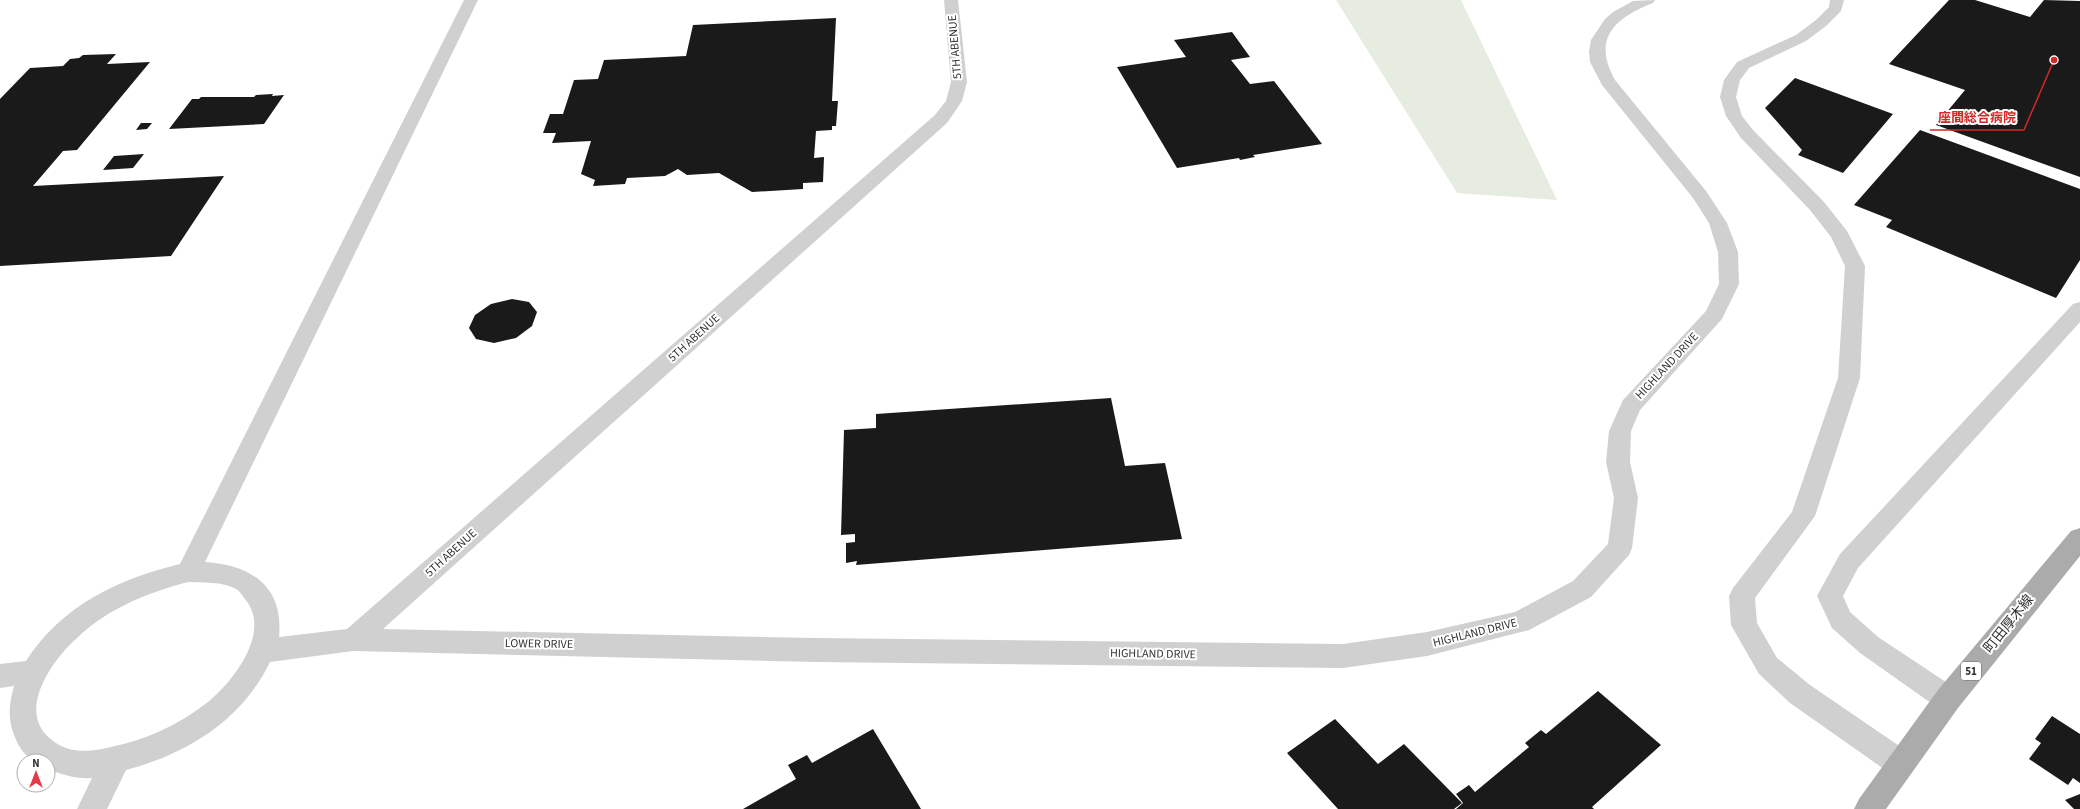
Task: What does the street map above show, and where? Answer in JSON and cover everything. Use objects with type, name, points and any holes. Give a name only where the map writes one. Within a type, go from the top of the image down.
[{"type":"main road","name":"町田厚木線","points":[[1869,809],[1948,699],[2080,538]]},
{"type":"lane","points":[[188,572],[471,0]]},
{"type":"lane","name":"5TH ABENUE","points":[[353,640],[941,119],[954,101],[959,82],[951,0]]},
{"type":"lane","name":"HIGHLAND DRIVE","points":[[816,650],[1343,656],[1428,644],[1520,622],[1582,589],[1620,548],[1626,498],[1618,462],[1620,431],[1631,406],[1715,314],[1729,284],[1728,252],[1718,224],[1700,195],[1608,82],[1598,62],[1598,44],[1605,28],[1619,14],[1648,0]]},
{"type":"lane","points":[[1838,0],[1836,8],[1801,38],[1743,65],[1732,80],[1728,97],[1734,116],[1747,134],[1817,206],[1840,235],[1855,266],[1849,378],[1803,516],[1742,596],[1744,625],[1768,666],[1800,694],[1901,764]]},
{"type":"lane","points":[[1948,699],[1869,645],[1841,620],[1830,596],[1849,561],[1874,532],[2080,309]]},
{"type":"lane","points":[[188,572],[220,573],[246,582],[262,599],[269,622],[262,651],[244,682],[215,712],[178,738],[136,756],[95,764],[62,762],[37,749],[24,728],[22,702],[34,672],[54,644],[83,617],[117,596],[152,581],[188,572]]},
{"type":"lane","name":"LOWER DRIVE","points":[[262,651],[353,640],[816,650]]},
{"type":"lane","points":[[0,676],[34,672]]},
{"type":"lane","points":[[92,809],[116,760]]},
{"type":"shaded area","points":[[1336,0],[1461,0],[1557,200],[1457,193]]},
{"type":"building","points":[[1949,0],[1975,0],[2030,17],[2044,0],[2080,1],[2080,177],[1936,125],[1965,90],[1889,64]]},
{"type":"building","points":[[836,18],[832,101],[838,101],[836,126],[832,126],[832,130],[816,131],[814,158],[824,157],[823,182],[803,183],[803,189],[752,192],[719,173],[687,175],[678,169],[665,176],[627,178],[625,184],[593,186],[595,180],[581,174],[591,141],[552,143],[556,133],[543,133],[550,114],[563,114],[574,80],[598,79],[604,60],[686,56],[693,25]]},
{"type":"building","points":[[1232,32],[1250,57],[1231,60],[1250,84],[1274,81],[1322,144],[1253,155],[1255,157],[1240,160],[1239,158],[1177,168],[1117,67],[1186,57],[1174,40]]},
{"type":"building","points":[[116,54],[107,64],[150,62],[77,150],[63,151],[33,186],[224,176],[171,256],[0,266],[0,99],[30,68],[63,66],[70,59],[79,58],[83,55]]},
{"type":"building","points":[[1795,78],[1893,114],[1843,173],[1798,155],[1802,150],[1765,108]]},
{"type":"building","points":[[273,94],[272,96],[284,95],[264,124],[169,129],[192,99],[199,99],[201,97],[254,97],[256,95]]},
{"type":"building","points":[[141,123],[152,123],[147,129],[136,130]]},
{"type":"building","points":[[1920,130],[2080,189],[2080,260],[2056,298],[1886,227],[1892,220],[1854,205]]},
{"type":"building","points":[[144,154],[133,168],[103,170],[114,156]]},
{"type":"building","points":[[512,299],[529,302],[537,312],[532,326],[516,338],[494,343],[476,339],[469,328],[475,315],[491,304]]},
{"type":"building","points":[[1111,398],[1125,466],[1165,463],[1182,539],[856,565],[857,561],[846,563],[846,543],[855,542],[855,534],[841,535],[844,430],[876,428],[876,414]]},
{"type":"building","points":[[1598,691],[1661,745],[1592,807],[1594,809],[1456,809],[1463,803],[1456,794],[1469,785],[1475,792],[1529,747],[1525,743],[1541,730],[1546,734]]},
{"type":"building","points":[[2052,716],[2080,734],[2080,783],[2073,778],[2068,785],[2029,759],[2041,743],[2035,739]]},
{"type":"building","points":[[1335,719],[1378,764],[1404,744],[1462,803],[1454,809],[1338,809],[1287,753]]},
{"type":"building","points":[[873,729],[921,809],[743,809],[796,779],[788,765],[807,755],[812,763]]},
{"type":"building","points":[[2080,794],[2080,809],[2074,809],[2065,800]]},
{"type":"place","name":"座間総合病院","points":[[2054,60]]}]
